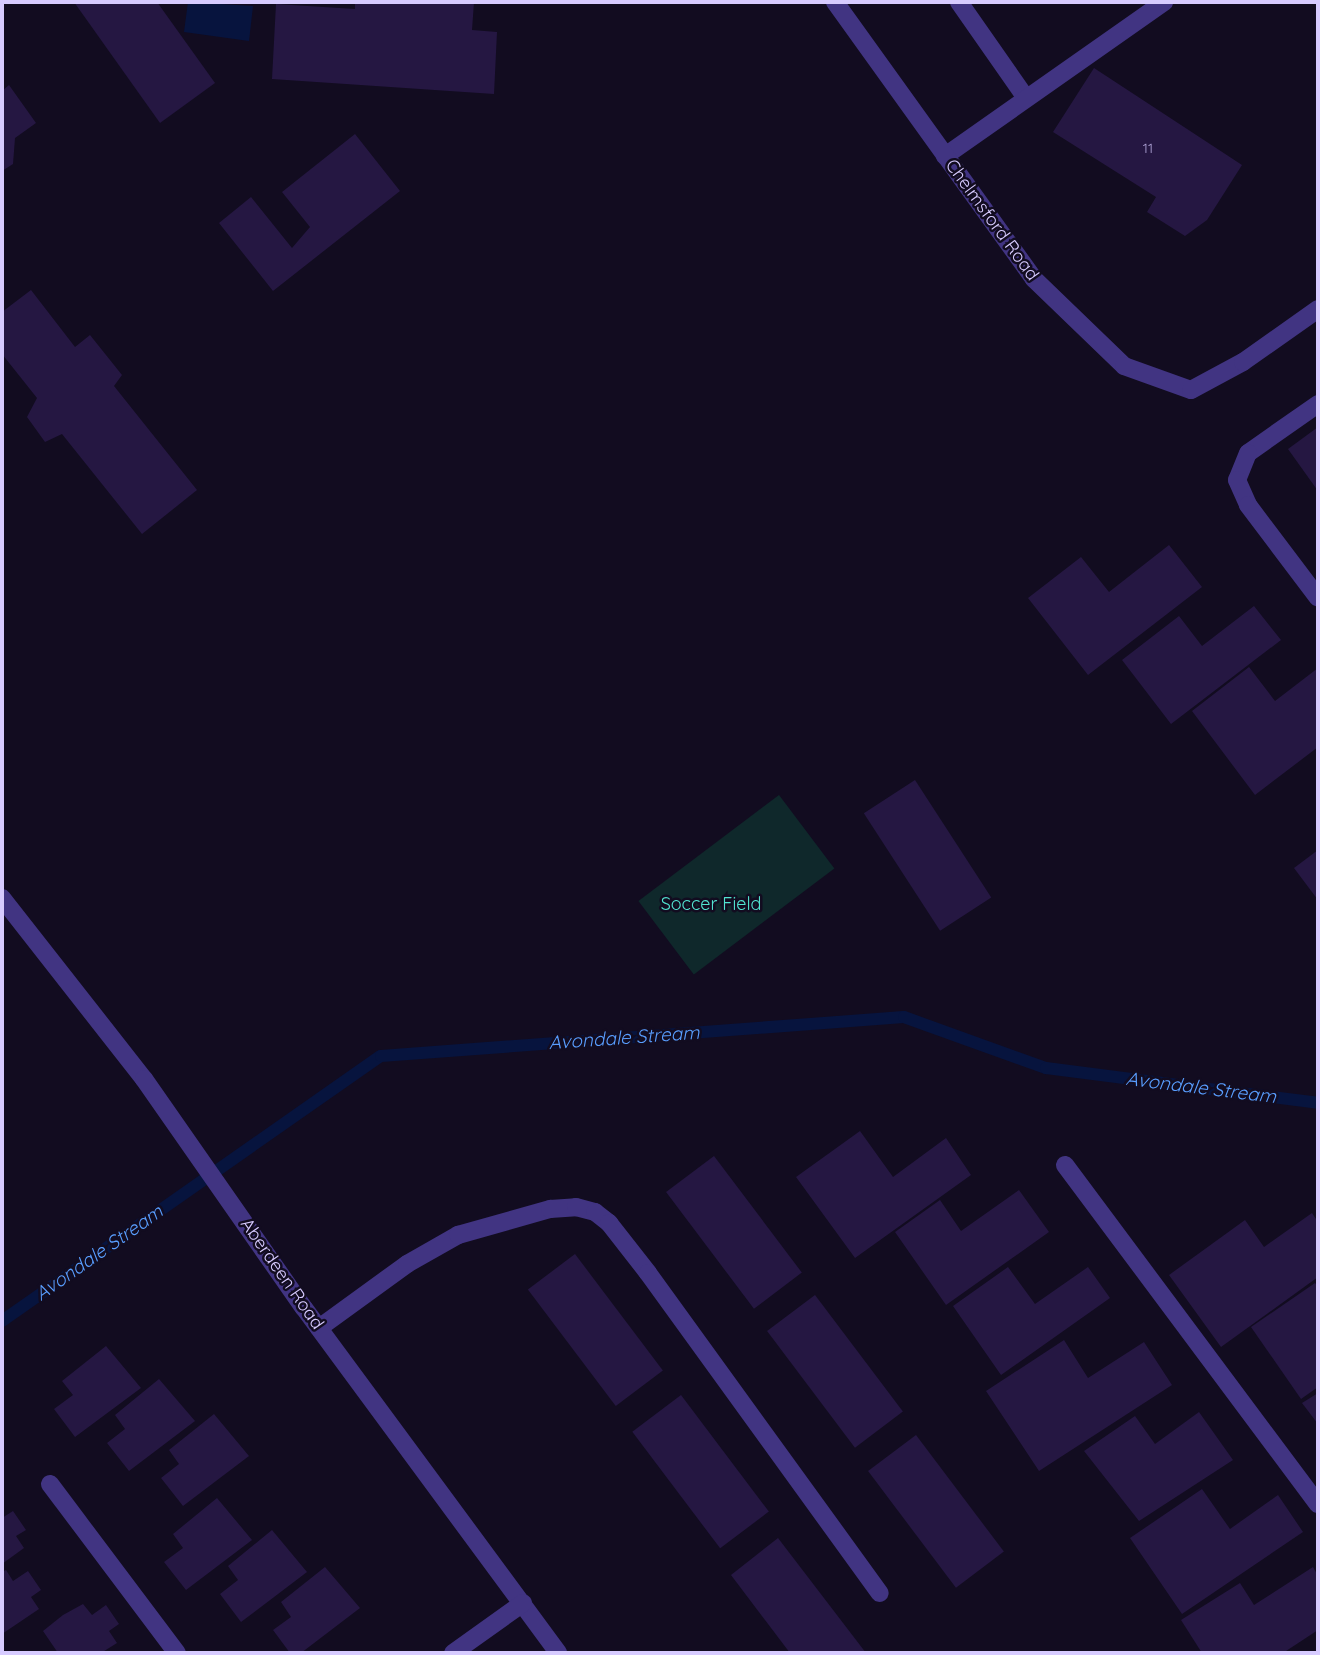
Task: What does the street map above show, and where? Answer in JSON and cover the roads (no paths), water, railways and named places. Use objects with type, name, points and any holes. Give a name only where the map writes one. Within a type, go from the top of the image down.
[{"type":"street","name":"Chelmsford Road","points":[[835,2],[1034,279],[1124,366],[1191,390],[1243,362],[1318,309]]},
{"type":"street","points":[[959,2],[1026,98]]},
{"type":"street","points":[[945,156],[1164,2]]},
{"type":"street","points":[[1318,404],[1248,453],[1237,480],[1248,505],[1318,598]]},
{"type":"street","name":"Aberdeen Road","points":[[2,898],[144,1079],[304,1308],[558,1653]]},
{"type":"street","points":[[1065,1165],[1318,1504]]},
{"type":"street","points":[[320,1328],[407,1264],[458,1235],[550,1209],[576,1207],[595,1212],[609,1223],[648,1273],[880,1592]]},
{"type":"street","points":[[50,1484],[177,1653]]},
{"type":"street","points":[[453,1653],[523,1603]]},
{"type":"water","points":[[188,2],[253,6],[249,41],[184,32]]},
{"type":"waterway","name":"Avondale Stream","points":[[2,1321],[381,1056],[904,1017],[1046,1068],[1318,1103]]},
{"type":"park label","name":"Soccer Field","points":[[711,904]]}]
